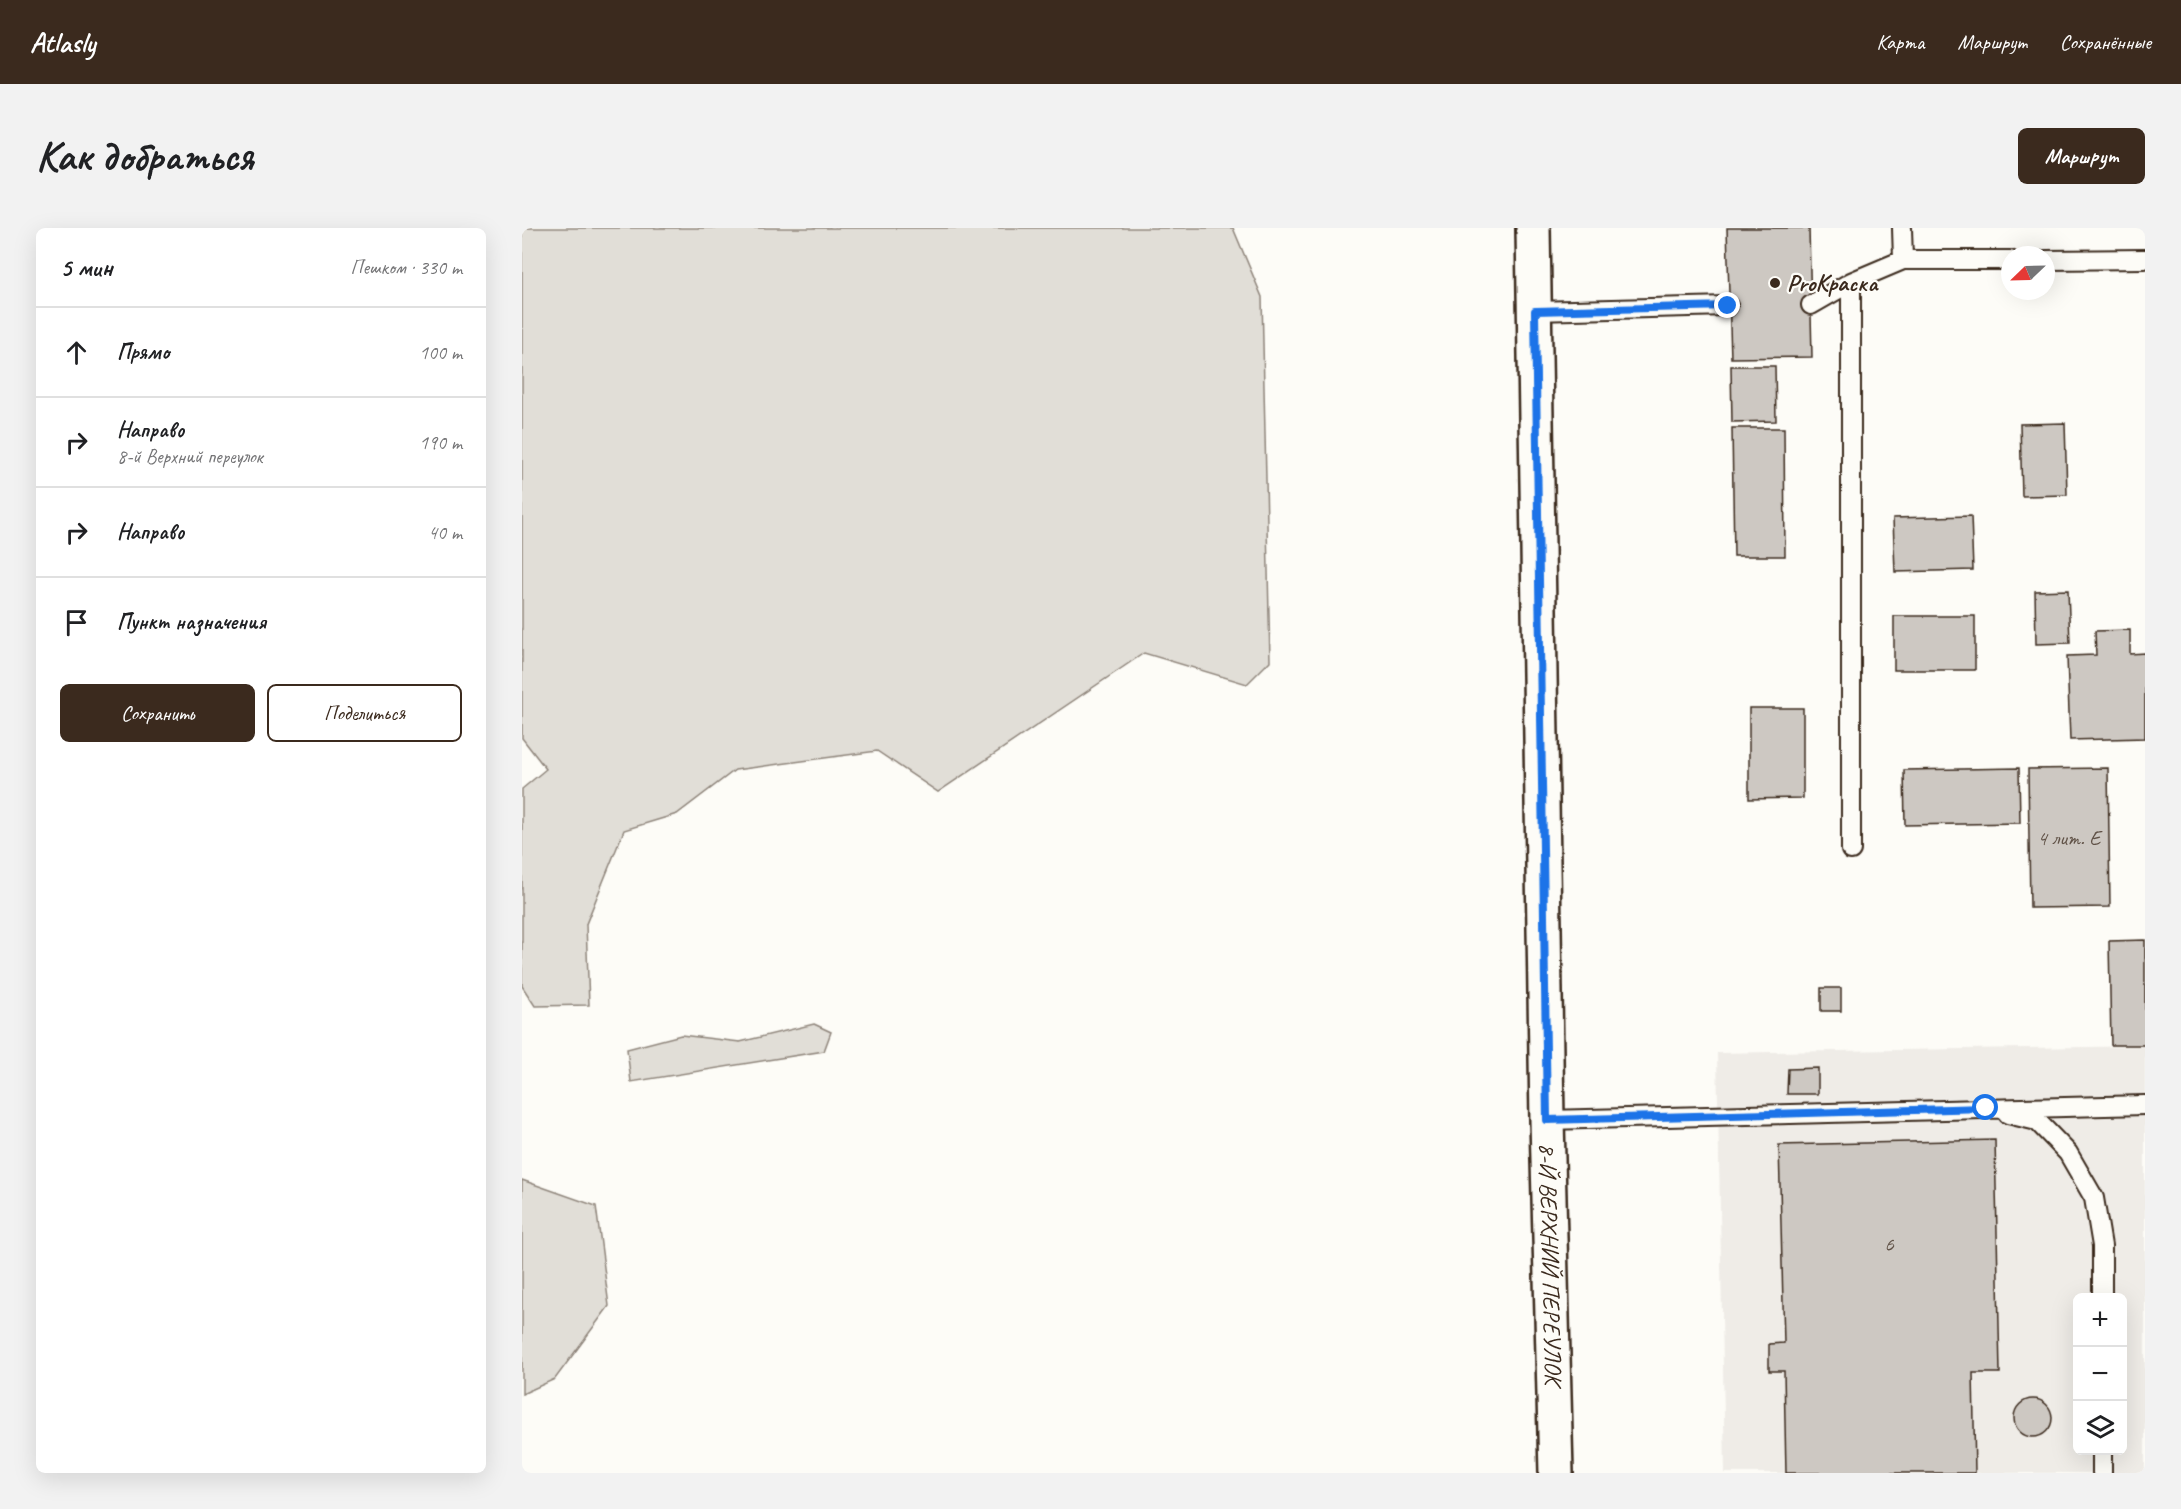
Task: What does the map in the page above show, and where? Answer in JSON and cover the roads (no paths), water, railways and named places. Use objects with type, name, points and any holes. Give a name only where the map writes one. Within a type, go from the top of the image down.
[{"type":"street","name":"8-Й ВЕРХНИЙ ПЕРЕУЛОК","points":[[1533,228],[1547,1120],[1556,1473]]},
{"type":"lane","points":[[1902,228],[1902,260]]},
{"type":"lane","points":[[2055,260],[2145,259]]},
{"type":"lane","points":[[1811,305],[1851,282],[1902,260],[2001,260]]},
{"type":"lane","points":[[1851,282],[1851,850]]},
{"type":"lane","points":[[1535,311],[1728,306]]},
{"type":"lane","points":[[1547,1120],[2145,1105]]},
{"type":"lane","points":[[1986,1108],[2037,1121],[2068,1153],[2094,1198],[2103,1246],[2102,1293]]},
{"type":"lane","points":[[2102,1455],[2102,1473]]},
{"type":"place","name":"ProКраска","points":[[1775,283]]}]
